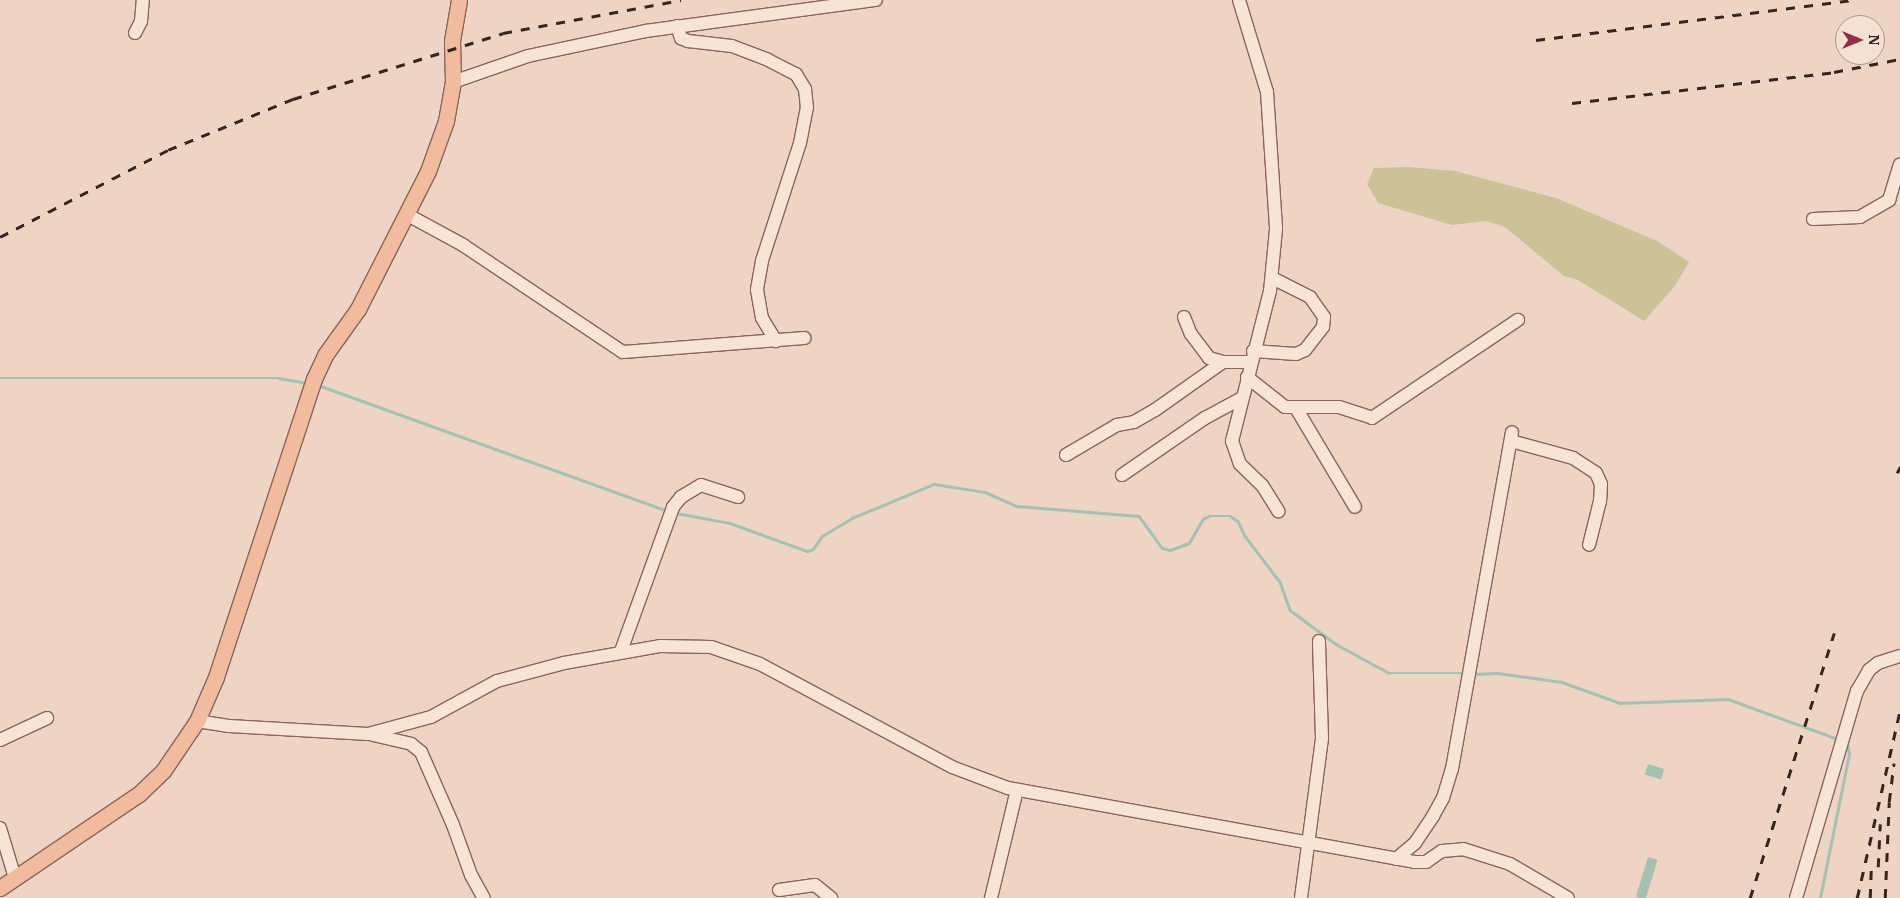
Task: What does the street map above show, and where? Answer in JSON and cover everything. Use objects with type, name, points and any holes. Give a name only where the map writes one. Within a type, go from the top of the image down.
[{"type":"main road","points":[[0,888],[139,794],[163,770],[197,721],[216,677],[313,383],[325,355],[358,309],[428,171],[446,121],[453,82],[452,48],[459,0]]},
{"type":"street","points":[[136,33],[141,21],[143,0]]},
{"type":"street","points":[[453,82],[528,56],[677,26],[876,0]]},
{"type":"street","points":[[1239,0],[1268,100],[1276,229],[1272,278],[1232,441],[1240,464],[1262,485],[1278,511]]},
{"type":"street","points":[[677,26],[681,38],[688,42],[732,46],[787,69],[796,74],[805,89],[807,107],[800,143],[762,261],[757,290],[762,318],[776,341]]},
{"type":"street","points":[[1813,219],[1860,217],[1889,200],[1900,165]]},
{"type":"street","points":[[406,214],[463,245],[616,350],[662,351],[804,338]]},
{"type":"street","points":[[1066,455],[1117,425],[1134,422],[1155,410],[1223,362],[1252,356],[1296,354],[1305,350],[1323,327],[1324,317],[1310,297],[1272,278]]},
{"type":"street","points":[[1184,318],[1202,351],[1209,358],[1223,362]]},
{"type":"street","points":[[1247,377],[1285,407],[1339,407],[1372,418],[1518,320]]},
{"type":"street","points":[[1122,475],[1205,418],[1242,398]]},
{"type":"street","points":[[1296,408],[1355,507]]},
{"type":"street","points":[[1396,859],[1415,843],[1443,798],[1452,769],[1511,437],[1573,458],[1596,472],[1601,484],[1600,501],[1589,545]]},
{"type":"street","points":[[621,651],[670,512],[687,493],[701,486],[738,497]]},
{"type":"street","points":[[1299,897],[1309,843],[1322,738],[1319,641]]},
{"type":"street","points":[[368,734],[431,717],[498,681],[621,651],[660,646],[711,647],[760,664],[952,767],[1017,790],[1396,859],[1426,862],[1442,851],[1463,849],[1510,864],[1568,898]]},
{"type":"street","points":[[1796,898],[1861,682],[1878,663],[1900,656]]},
{"type":"street","points":[[0,740],[47,718]]},
{"type":"street","points":[[197,721],[229,726],[368,734],[411,744],[421,752],[471,875],[484,898]]},
{"type":"street","points":[[991,898],[1017,790]]},
{"type":"street","points":[[0,828],[15,878]]},
{"type":"street","points":[[780,890],[815,885],[831,898]]},
{"type":"shaded area","points":[[1409,167],[1455,171],[1556,198],[1657,241],[1689,262],[1674,287],[1644,321],[1578,280],[1564,276],[1505,227],[1486,221],[1452,225],[1378,203],[1367,184],[1374,168]]},
{"type":"shaded area","points":[[1648,764],[1664,769],[1661,779],[1645,775]]},
{"type":"shaded area","points":[[1648,857],[1658,860],[1646,898],[1636,897]]},
{"type":"waterway","points":[[0,378],[279,378],[308,383]]},
{"type":"waterway","points":[[318,385],[668,511]]},
{"type":"waterway","points":[[676,513],[730,523],[807,551],[813,549],[822,536],[852,518],[934,484],[985,492],[1017,506],[1139,516],[1162,548],[1170,550],[1189,543],[1203,519],[1209,516],[1230,516],[1238,521],[1245,536],[1280,582],[1290,610],[1336,644],[1389,673],[1465,673]]},
{"type":"waterway","points":[[1473,674],[1498,673],[1562,682],[1620,703],[1728,699],[1838,739]]},
{"type":"waterway","points":[[1820,898],[1849,754],[1847,744]]},
{"type":"railway","points":[[0,237],[168,150],[293,99],[503,33],[681,0]]},
{"type":"railway","points":[[1536,40],[1852,0]]},
{"type":"railway","points":[[1572,103],[1834,72],[1900,59]]},
{"type":"railway","points":[[1897,473],[1900,467]]},
{"type":"railway","points":[[1750,898],[1834,633]]},
{"type":"railway","points":[[1857,898],[1900,710]]},
{"type":"railway","points":[[1885,898],[1889,802],[1894,763]]},
{"type":"railway","points":[[1878,867],[1880,824]]},
{"type":"railway","points":[[1870,898],[1871,862]]}]
